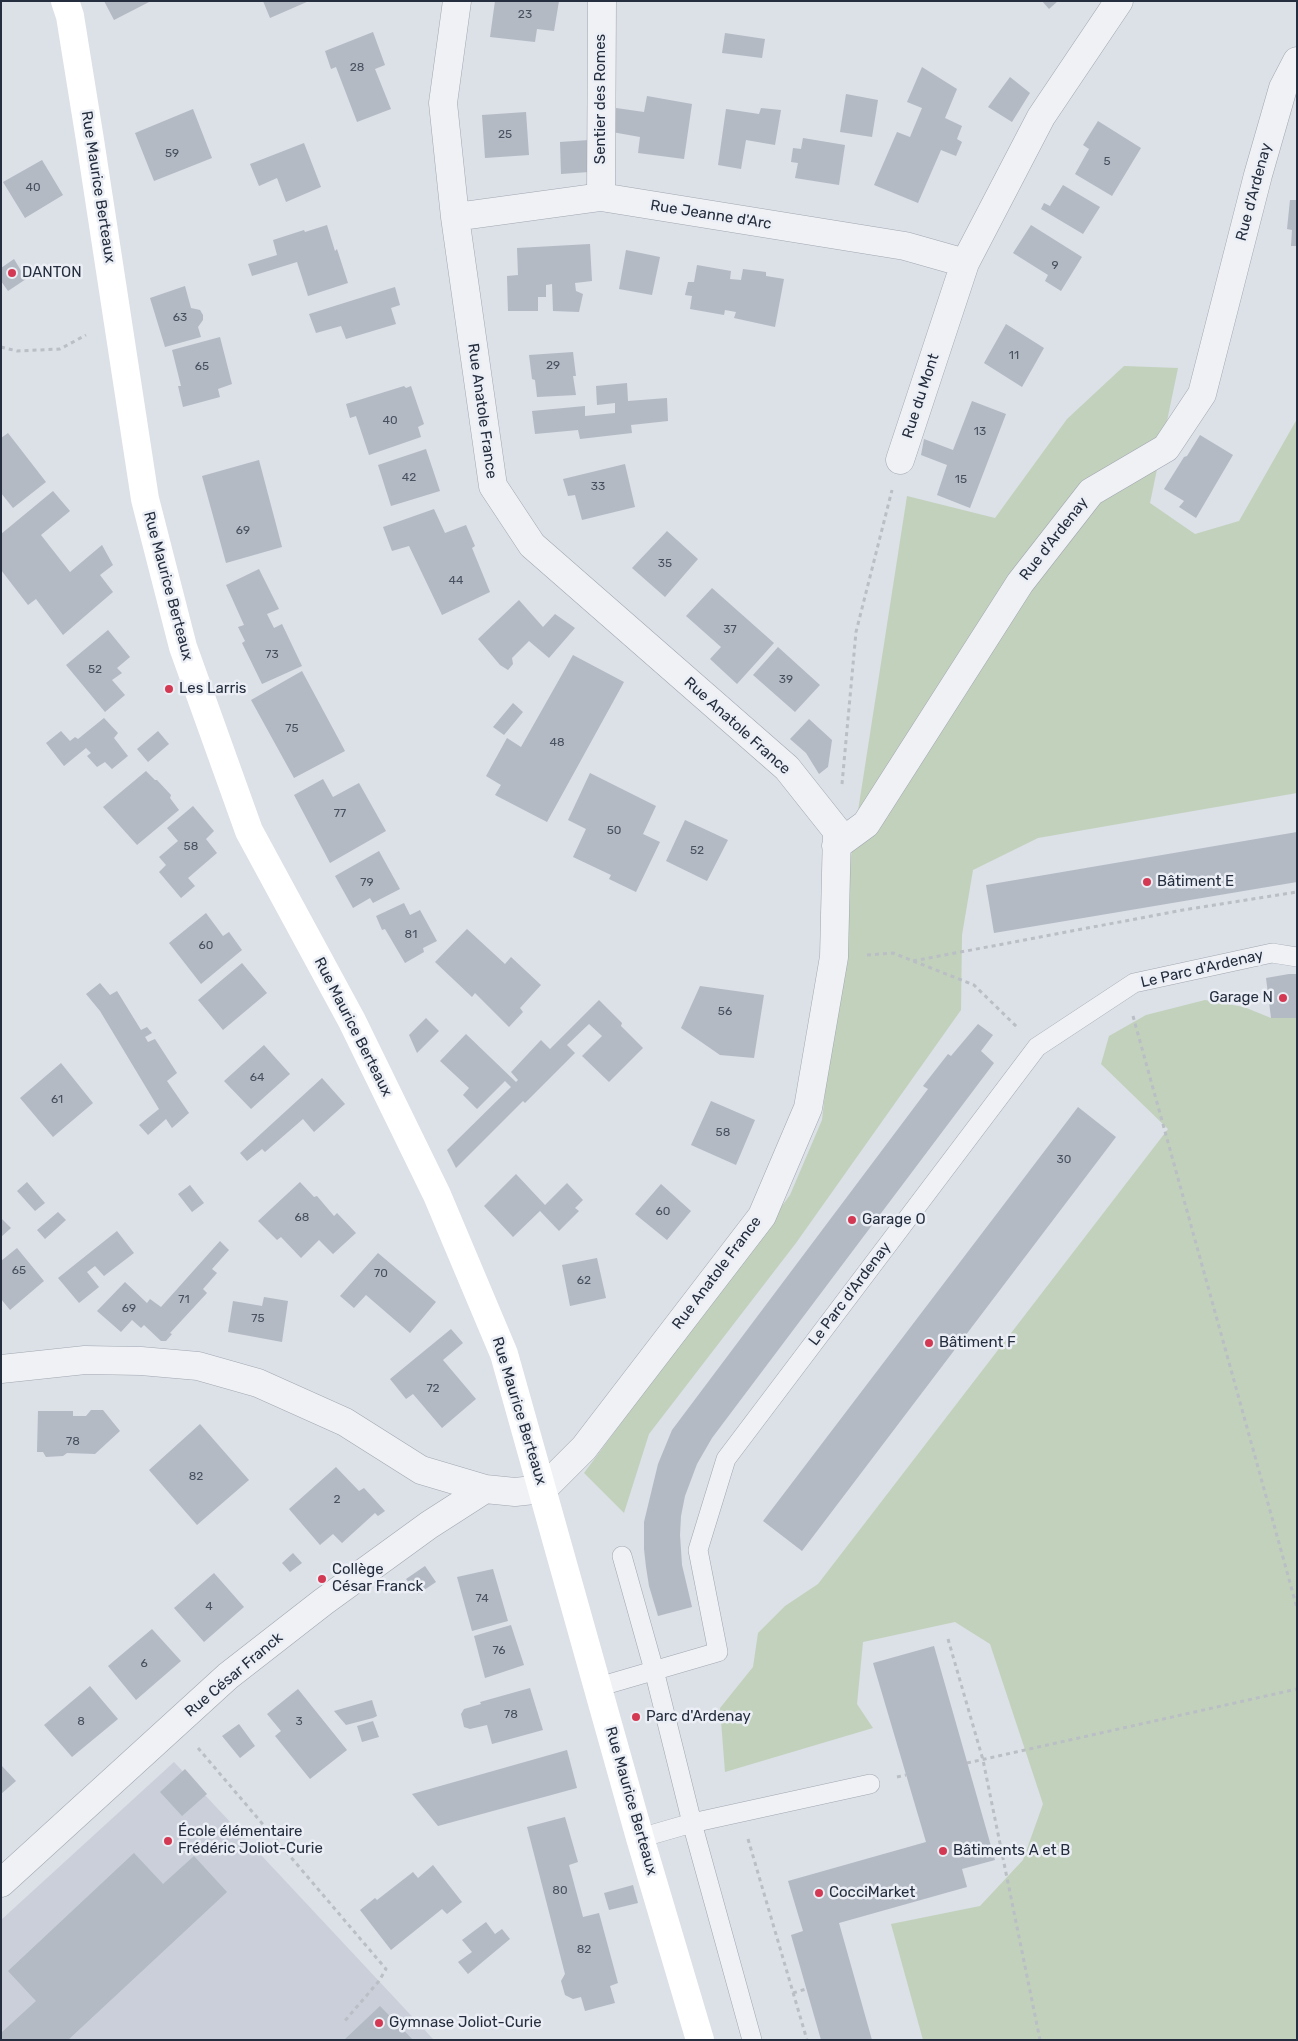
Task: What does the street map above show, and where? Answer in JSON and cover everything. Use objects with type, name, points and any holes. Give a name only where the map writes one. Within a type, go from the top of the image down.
[{"type":"main road","name":"Rue Maurice Berteaux","points":[[65,1],[70,16],[90,140],[145,499],[184,647],[249,831],[352,1021],[437,1195],[504,1354],[640,1838],[700,2040]]},
{"type":"street","name":"Rue Anatole France","points":[[457,1],[443,103],[455,217],[493,486],[532,545],[787,768],[837,838],[834,958],[808,1108],[762,1216],[584,1448],[542,1489]]},
{"type":"street","name":"Sentier des Romes","points":[[601,197],[602,1]]},
{"type":"street","name":"Rue du Mont","points":[[900,460],[965,263],[1040,117],[1119,1]]},
{"type":"street","name":"Rue d'Ardenay","points":[[837,838],[866,824],[1020,583],[1092,492],[1166,448],[1202,394],[1258,175],[1283,88],[1297,61]]},
{"type":"street","name":"Rue Jeanne d'Arc","points":[[455,217],[601,197],[905,246],[965,263]]},
{"type":"street","points":[[1,1369],[85,1360],[141,1361],[198,1366],[258,1383],[345,1422],[421,1470],[485,1489],[515,1492],[542,1489]]},
{"type":"street","name":"Rue César Franck","points":[[1,1883],[228,1676],[323,1602],[429,1525],[485,1489]]},
{"type":"lane","name":"Le Parc d'Ardenay","points":[[654,1670],[718,1652],[698,1550],[726,1459],[1037,1047],[1134,983],[1272,953],[1297,957]]},
{"type":"lane","points":[[622,1556],[654,1670],[692,1823],[752,2040]]},
{"type":"lane","points":[[598,1687],[654,1670]]},
{"type":"lane","points":[[640,1838],[692,1823],[870,1784]]},
{"type":"path","points":[[1,347],[17,351],[60,349]]},
{"type":"path","points":[[837,838],[856,632],[900,460]]},
{"type":"path","points":[[913,961],[1183,910],[1297,892]]},
{"type":"path","points":[[834,958],[893,953],[974,985],[1037,1047]]},
{"type":"path","points":[[1125,989],[1297,1608]]},
{"type":"path","points":[[948,1639],[983,1760],[1040,2040]]},
{"type":"path","points":[[967,1762],[1297,1690]]},
{"type":"path","points":[[177,1723],[386,1969],[379,1981],[343,2023]]},
{"type":"path","points":[[740,1812],[807,2040]]},
{"type":"path","points":[[793,1993],[806,1989]]},
{"type":"shaded area","name":"École élémentaire Frédéric Joliot-Curie","points":[[174,1762],[434,2040],[1,2040],[1,1920]]},
{"type":"green space","points":[[1124,366],[1178,368],[1150,503],[1195,534],[1239,521],[1297,419],[1297,793],[1038,838],[973,870],[962,935],[961,1010],[796,1243],[649,1434],[624,1513],[584,1473],[790,1195],[822,1120],[851,856],[907,496],[995,518],[1067,419]]},
{"type":"green space","points":[[1205,1000],[1244,1007],[1271,1018],[1297,1018],[1297,2040],[923,2040],[891,1924],[980,1906],[1023,1860],[1043,1804],[990,1644],[955,1622],[863,1642],[857,1704],[873,1728],[725,1772],[720,1708],[753,1667],[758,1633],[785,1606],[818,1584],[1168,1129],[1101,1064],[1109,1036],[1146,1015]]},
{"type":"building","points":[[104,1],[151,1],[114,20]]},
{"type":"building","points":[[263,1],[309,1],[270,18]]},
{"type":"building","points":[[495,1],[559,1],[554,31],[537,29],[535,42],[490,37]]},
{"type":"building","points":[[1042,1],[1058,1],[1049,9]]},
{"type":"building","points":[[373,32],[385,65],[375,69],[391,109],[357,122],[336,67],[331,69],[325,51]]},
{"type":"building","points":[[725,33],[765,39],[762,58],[722,53]]},
{"type":"building","points":[[922,67],[957,89],[945,118],[962,126],[957,139],[962,142],[956,156],[941,150],[918,203],[874,185],[897,132],[910,137],[922,108],[907,102]]},
{"type":"building","points":[[1010,77],[1030,93],[1012,122],[988,107]]},
{"type":"building","points":[[846,94],[878,100],[872,137],[840,132]]},
{"type":"building","points":[[647,96],[692,104],[684,159],[638,153],[640,137],[612,132],[616,108],[644,112]]},
{"type":"building","points":[[761,108],[781,110],[775,145],[746,140],[741,169],[718,165],[726,109],[759,114]]},
{"type":"building","points":[[193,109],[212,158],[154,181],[135,133]]},
{"type":"building","points":[[526,112],[529,155],[485,158],[482,115]]},
{"type":"building","points":[[1098,121],[1141,148],[1112,196],[1075,174],[1089,149],[1083,145]]},
{"type":"building","points":[[803,138],[845,145],[839,185],[795,178],[798,163],[791,162],[793,148],[801,149]]},
{"type":"building","points":[[589,140],[589,172],[561,174],[560,142]]},
{"type":"building","points":[[304,143],[321,187],[286,202],[277,178],[259,186],[250,164]]},
{"type":"building","points":[[42,160],[63,195],[25,218],[3,182]]},
{"type":"building","points":[[1063,185],[1100,207],[1083,234],[1041,209],[1044,203],[1050,206]]},
{"type":"building","points":[[1290,200],[1297,200],[1297,246],[1291,246],[1292,230],[1287,229]]},
{"type":"building","points":[[327,225],[348,283],[308,296],[297,262],[252,276],[248,264],[277,255],[273,240]]},
{"type":"building","points":[[1031,225],[1082,257],[1061,291],[1045,281],[1048,275],[1013,253]]},
{"type":"building","points":[[590,244],[592,281],[575,283],[576,291],[583,294],[579,312],[553,311],[552,284],[546,285],[546,297],[538,297],[538,311],[508,311],[507,276],[518,275],[517,248]]},
{"type":"building","points":[[626,250],[660,257],[652,295],[619,289]]},
{"type":"building","name":"DANTON","points":[[14,259],[26,279],[8,291],[1,281],[1,268]]},
{"type":"building","points":[[697,265],[731,271],[730,279],[741,280],[743,269],[766,272],[766,276],[784,279],[775,327],[734,318],[736,312],[725,310],[724,315],[690,309],[692,296],[685,295],[688,282],[694,282]]},
{"type":"building","points":[[185,286],[191,308],[200,310],[203,315],[203,320],[198,327],[201,337],[165,347],[150,298]]},
{"type":"building","points":[[395,287],[400,305],[391,308],[396,324],[346,339],[341,326],[316,333],[309,314]]},
{"type":"building","points":[[1006,324],[1044,348],[1022,387],[984,363]]},
{"type":"building","points":[[220,337],[232,384],[218,389],[220,397],[183,407],[178,386],[181,386],[172,350]]},
{"type":"building","points":[[573,352],[576,376],[573,376],[576,395],[537,397],[535,380],[532,379],[529,355]]},
{"type":"building","points":[[627,383],[628,401],[667,398],[668,421],[631,425],[632,433],[580,439],[578,430],[535,434],[532,411],[585,406],[585,416],[615,413],[615,403],[597,405],[596,386]]},
{"type":"building","points":[[404,386],[406,388],[411,386],[424,424],[418,427],[421,437],[369,455],[356,416],[350,418],[346,404]]},
{"type":"building","points":[[972,401],[1006,414],[970,508],[937,495],[947,465],[921,455],[924,439],[953,450]]},
{"type":"building","points":[[8,433],[46,482],[13,508],[1,493],[1,438]]},
{"type":"building","points":[[1200,435],[1233,455],[1196,518],[1179,507],[1184,501],[1164,489]]},
{"type":"building","points":[[426,449],[440,491],[391,506],[378,465]]},
{"type":"building","points":[[259,460],[282,547],[226,563],[202,476]]},
{"type":"building","points":[[625,464],[635,507],[582,520],[575,495],[568,496],[563,479]]},
{"type":"building","points":[[53,491],[70,511],[41,535],[70,572],[102,545],[113,565],[100,575],[113,592],[63,635],[36,599],[28,605],[1,570],[1,534]]},
{"type":"building","points":[[434,509],[445,533],[466,525],[475,546],[472,548],[490,592],[442,615],[409,546],[392,551],[383,527]]},
{"type":"building","points":[[667,531],[698,559],[665,597],[632,568]]},
{"type":"building","points":[[259,569],[279,609],[267,614],[274,628],[282,624],[302,666],[262,684],[242,643],[245,641],[238,627],[244,625],[226,585]]},
{"type":"building","points":[[712,588],[774,643],[737,684],[710,659],[721,647],[686,616]]},
{"type":"building","points":[[519,600],[543,627],[555,614],[575,628],[549,658],[529,641],[512,658],[513,664],[508,670],[500,665],[478,639]]},
{"type":"building","points":[[108,630],[130,657],[117,668],[122,673],[112,680],[125,695],[105,712],[66,665]]},
{"type":"building","points":[[778,647],[820,685],[795,712],[753,675]]},
{"type":"building","points":[[573,655],[624,682],[547,822],[495,795],[501,785],[486,776],[507,738],[521,747]]},
{"type":"building","points":[[302,671],[345,751],[294,778],[251,700]]},
{"type":"building","points":[[513,703],[523,712],[504,735],[493,727]]},
{"type":"building","points":[[104,718],[118,733],[114,738],[128,756],[112,769],[105,762],[97,767],[87,756],[91,753],[86,748],[64,766],[46,743],[61,731],[70,741],[75,737],[78,739]]},
{"type":"building","points":[[809,719],[832,740],[828,767],[819,774],[806,753],[790,739]]},
{"type":"building","points":[[158,731],[169,744],[148,762],[137,749]]},
{"type":"building","points":[[146,771],[171,795],[170,798],[179,810],[137,845],[103,807]]},
{"type":"building","points":[[590,773],[656,806],[643,834],[660,842],[636,892],[609,879],[611,875],[573,857],[586,829],[568,820]]},
{"type":"building","points":[[323,779],[333,797],[359,783],[386,831],[330,863],[294,795]]},
{"type":"building","points":[[193,806],[214,831],[206,839],[217,853],[188,878],[195,886],[181,898],[159,872],[166,865],[159,857],[178,841],[167,828]]},
{"type":"building","points":[[685,820],[728,840],[707,881],[666,861]]},
{"type":"building","name":"Bâtiment E","points":[[1297,832],[1297,882],[994,933],[986,885]]},
{"type":"building","points":[[379,851],[400,889],[373,903],[370,898],[353,908],[335,876]]},
{"type":"building","points":[[404,903],[410,915],[420,910],[437,941],[423,948],[424,952],[405,963],[385,929],[382,930],[376,916]]},
{"type":"building","points":[[206,913],[223,936],[229,932],[242,950],[201,984],[169,943]]},
{"type":"building","points":[[467,929],[505,964],[511,957],[541,985],[520,1008],[523,1012],[509,1027],[475,993],[472,997],[435,962]]},
{"type":"building","points":[[242,963],[267,993],[223,1030],[198,1000]]},
{"type":"building","name":"Garage N","points":[[1297,974],[1297,1018],[1271,1018],[1266,978]]},
{"type":"building","points":[[100,983],[110,995],[117,991],[141,1030],[147,1027],[152,1033],[145,1037],[148,1042],[155,1039],[177,1073],[167,1081],[189,1113],[172,1128],[166,1119],[148,1135],[139,1125],[159,1109],[100,1011],[86,994]]},
{"type":"building","points":[[700,986],[764,995],[754,1058],[720,1055],[681,1028]]},
{"type":"building","points":[[599,1000],[643,1048],[609,1082],[582,1056],[602,1036],[589,1024],[567,1045],[575,1053],[525,1103],[523,1101],[456,1168],[447,1150],[511,1087],[505,1081],[477,1109],[463,1095],[469,1088],[440,1061],[466,1034],[516,1082],[518,1080],[511,1072],[541,1040],[550,1049]]},
{"type":"building","points":[[426,1018],[439,1031],[417,1053],[409,1035]]},
{"type":"building","name":"Garage O","points":[[978,1024],[993,1035],[981,1051],[994,1063],[712,1438],[697,1464],[685,1496],[680,1535],[682,1565],[692,1607],[658,1616],[649,1586],[646,1567],[644,1522],[658,1464],[672,1430],[928,1089],[923,1086],[948,1054],[951,1056]]},
{"type":"building","points":[[264,1045],[290,1074],[251,1109],[224,1081]]},
{"type":"building","points":[[61,1063],[93,1103],[53,1137],[20,1098]]},
{"type":"building","points":[[322,1078],[345,1104],[314,1132],[303,1119],[265,1152],[262,1149],[247,1161],[240,1153]]},
{"type":"building","points":[[711,1101],[755,1120],[736,1165],[691,1145]]},
{"type":"building","name":"Bâtiment F","points":[[1078,1107],[1116,1137],[802,1551],[763,1521]]},
{"type":"building","points":[[516,1174],[545,1205],[567,1183],[583,1200],[575,1208],[579,1211],[559,1231],[540,1211],[513,1237],[484,1206]]},
{"type":"building","points":[[27,1182],[45,1203],[35,1211],[17,1191]]},
{"type":"building","points":[[300,1182],[314,1197],[317,1196],[334,1216],[337,1213],[356,1233],[333,1254],[319,1240],[301,1258],[281,1237],[277,1240],[258,1221]]},
{"type":"building","points":[[661,1184],[691,1211],[667,1240],[635,1214]]},
{"type":"building","points":[[190,1185],[204,1203],[192,1212],[178,1194]]},
{"type":"building","points":[[58,1212],[66,1220],[45,1239],[37,1230]]},
{"type":"building","points":[[1,1218],[11,1228],[1,1237]]},
{"type":"building","points":[[117,1231],[134,1253],[104,1276],[95,1266],[87,1272],[99,1287],[79,1303],[58,1278]]},
{"type":"building","points":[[220,1241],[229,1250],[212,1269],[217,1273],[203,1289],[207,1293],[170,1333],[172,1334],[166,1341],[161,1341],[144,1325],[141,1328],[132,1320],[121,1332],[97,1311],[125,1282],[147,1303],[150,1299],[161,1307]]},
{"type":"building","points":[[17,1248],[44,1281],[10,1310],[1,1299],[1,1261]]},
{"type":"building","points":[[378,1253],[436,1302],[410,1333],[366,1295],[354,1308],[340,1296]]},
{"type":"building","points":[[597,1258],[606,1298],[570,1306],[562,1265]]},
{"type":"building","points":[[264,1297],[288,1301],[282,1342],[228,1332],[233,1301],[262,1306]]},
{"type":"building","points":[[451,1329],[463,1343],[443,1360],[476,1399],[442,1428],[413,1394],[406,1399],[390,1379]]},
{"type":"building","points":[[91,1410],[103,1410],[120,1431],[95,1454],[67,1453],[63,1456],[46,1457],[43,1452],[37,1452],[38,1411],[73,1411],[73,1416],[86,1416]]},
{"type":"building","points":[[200,1424],[249,1480],[197,1525],[149,1470]]},
{"type":"building","points":[[336,1467],[359,1491],[364,1488],[385,1511],[378,1516],[375,1513],[342,1543],[333,1534],[320,1545],[289,1509]]},
{"type":"building","points":[[293,1553],[302,1563],[290,1572],[282,1563]]},
{"type":"building","points":[[425,1566],[436,1582],[418,1594],[406,1579]]},
{"type":"building","points":[[493,1569],[508,1621],[472,1631],[457,1577]]},
{"type":"building","points":[[214,1573],[244,1607],[204,1642],[174,1608]]},
{"type":"building","points":[[511,1625],[524,1665],[485,1678],[474,1636]]},
{"type":"building","points":[[152,1629],[181,1661],[136,1700],[108,1666]]},
{"type":"building","name":"Bâtiments A et B","points":[[934,1646],[995,1860],[962,1869],[967,1887],[839,1923],[872,2040],[821,2040],[791,1935],[803,1931],[788,1881],[926,1842],[873,1663]]},
{"type":"building","points":[[90,1686],[118,1719],[72,1757],[44,1725]]},
{"type":"building","points":[[530,1688],[543,1730],[492,1744],[487,1725],[470,1729],[464,1727],[461,1714],[464,1709],[481,1704],[480,1702]]},
{"type":"building","points":[[298,1689],[347,1750],[310,1779],[275,1736],[281,1731],[267,1714]]},
{"type":"building","points":[[372,1700],[377,1716],[373,1718],[346,1725],[334,1711]]},
{"type":"building","points":[[373,1721],[379,1737],[362,1742],[357,1726]]},
{"type":"building","points":[[239,1724],[255,1746],[240,1758],[222,1736]]},
{"type":"building","points":[[567,1750],[577,1788],[438,1826],[412,1794]]},
{"type":"building","points":[[1,1765],[16,1781],[1,1794]]},
{"type":"building","points":[[185,1769],[207,1794],[182,1816],[160,1792]]},
{"type":"building","points":[[565,1817],[578,1862],[569,1865],[583,1917],[599,1913],[618,1983],[610,1986],[615,2003],[585,2011],[581,1997],[573,1999],[565,1995],[561,1981],[565,1974],[527,1827]]},
{"type":"building","points":[[134,1853],[163,1884],[194,1856],[227,1892],[68,2040],[1,2040],[1,2033],[36,2001],[8,1971]]},
{"type":"building","points":[[433,1865],[462,1902],[447,1914],[442,1909],[391,1950],[360,1910],[375,1898],[377,1900],[413,1872],[418,1878]]},
{"type":"building","points":[[633,1885],[638,1903],[609,1910],[604,1893]]},
{"type":"building","points":[[486,1922],[495,1934],[502,1929],[510,1939],[468,1974],[458,1962],[472,1952],[462,1940]]},
{"type":"building","name":"Gymnase Joliot-Curie","points":[[380,2006],[413,2040],[344,2040]]},
{"type":"place","name":"DANTON","points":[[12,273]]},
{"type":"place","name":"Les Larris","points":[[169,689]]},
{"type":"place","name":"Bâtiment E","points":[[1147,882]]},
{"type":"place","name":"Garage N","points":[[1283,998]]},
{"type":"place","name":"Garage O","points":[[852,1220]]},
{"type":"place","name":"Bâtiment F","points":[[929,1343]]},
{"type":"place","name":"Collège César Franck","points":[[322,1579]]},
{"type":"place","name":"Parc d'Ardenay","points":[[636,1717]]},
{"type":"place","name":"École élémentaire Frédéric Joliot-Curie","points":[[168,1841]]},
{"type":"place","name":"Bâtiments A et B","points":[[943,1851]]},
{"type":"place","name":"CocciMarket","points":[[819,1893]]},
{"type":"place","name":"Gymnase Joliot-Curie","points":[[379,2023]]}]
